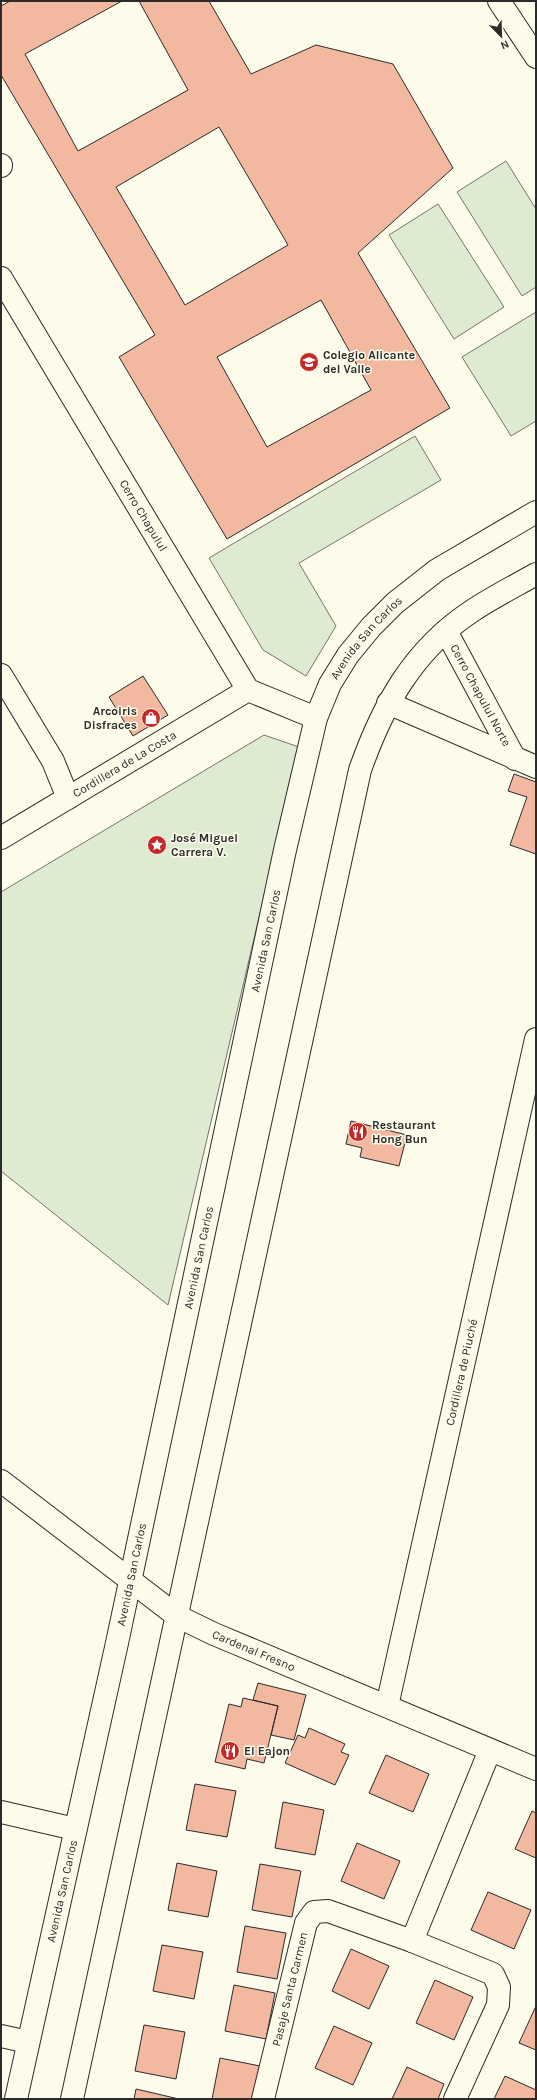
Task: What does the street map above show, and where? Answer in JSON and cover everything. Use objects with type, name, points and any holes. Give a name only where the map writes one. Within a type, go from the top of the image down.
[{"type":"street","points":[[498,1],[536,57]]},
{"type":"street","name":"Cerro Chapulul","points":[[1,278],[248,690]]},
{"type":"street","name":"Avenida San Carlos","points":[[16,2099],[130,1580],[283,858],[316,718],[330,684],[348,655],[371,627],[395,603],[437,570],[536,512]]},
{"type":"street","points":[[72,2099],[360,770],[372,736],[388,702],[424,653],[446,631],[472,611],[536,574]]},
{"type":"street","name":"Cerro Chapulul Norte","points":[[446,631],[515,759]]},
{"type":"street","points":[[1,675],[53,761],[68,798]]},
{"type":"street","points":[[248,690],[316,718]]},
{"type":"street","name":"Cordillera de La Costa","points":[[1,838],[248,690]]},
{"type":"street","name":"Cerro Chapulul Norte","points":[[388,702],[536,767]]},
{"type":"street","name":"Cordillera de Piuché","points":[[387,1706],[536,1039]]},
{"type":"street","name":"Cardenal Fresno","points":[[1,1481],[177,1616],[214,1634],[536,1769]]},
{"type":"street","points":[[412,1941],[490,1750]]},
{"type":"street","points":[[1,1812],[76,1829]]},
{"type":"street","name":"Pasaje Santa Carmen","points":[[263,2099],[306,1923],[314,1912],[328,1911],[412,1941],[493,1974],[499,1987],[498,2005],[456,2099]]},
{"type":"street","points":[[1,2036],[28,2042]]},
{"type":"green space","points":[[506,161],[536,209],[536,287],[522,296],[457,192]]},
{"type":"green space","points":[[438,204],[504,307],[454,339],[389,235]]},
{"type":"green space","points":[[536,312],[536,421],[511,436],[462,357]]},
{"type":"green space","points":[[415,436],[441,480],[299,563],[336,626],[306,676],[263,650],[209,558]]},
{"type":"green space","points":[[264,735],[299,747],[168,1305],[1,1171],[1,892]]},
{"type":"building","points":[[10,1],[122,1],[25,54],[78,151],[188,90],[139,1],[209,1],[251,74],[316,45],[393,64],[453,168],[358,253],[450,408],[227,539],[119,357],[155,335],[1,75],[1,6]],"holes":[[[219,127],[288,245],[185,305],[116,187]],[[321,300],[371,390],[267,447],[217,357]]]},
{"type":"building","points":[[143,676],[168,715],[133,736],[109,697]]},
{"type":"building","points":[[514,774],[536,782],[536,854],[510,845],[527,797],[508,791]]},
{"type":"building","points":[[351,1121],[407,1135],[399,1166],[360,1157],[362,1148],[346,1144]]},
{"type":"building","points":[[258,1683],[306,1695],[294,1740],[271,1735],[278,1706],[253,1700]]},
{"type":"building","points":[[243,1698],[278,1706],[264,1763],[247,1759],[245,1769],[215,1762],[229,1704],[241,1707]]},
{"type":"building","points":[[309,1728],[345,1744],[341,1752],[349,1755],[335,1785],[285,1763],[298,1735],[305,1738]]},
{"type":"building","points":[[386,1755],[429,1774],[413,1812],[369,1793]]},
{"type":"building","points":[[195,1784],[236,1791],[227,1837],[186,1830]]},
{"type":"building","points":[[283,1802],[324,1810],[315,1855],[275,1848]]},
{"type":"building","points":[[532,1811],[536,1813],[536,1858],[515,1849]]},
{"type":"building","points":[[357,1843],[400,1861],[384,1899],[341,1881]]},
{"type":"building","points":[[177,1863],[217,1871],[208,1917],[168,1910]]},
{"type":"building","points":[[260,1864],[301,1871],[292,1917],[252,1910]]},
{"type":"building","points":[[488,1892],[531,1910],[514,1949],[471,1930]]},
{"type":"building","points":[[245,1926],[286,1933],[277,1979],[237,1972]]},
{"type":"building","points":[[162,1945],[203,1952],[194,1999],[153,1991]]},
{"type":"building","points":[[351,1949],[389,1966],[369,2009],[332,1991]]},
{"type":"building","points":[[435,1980],[473,1997],[454,2040],[416,2023]]},
{"type":"building","points":[[234,1985],[275,1993],[266,2039],[225,2031]]},
{"type":"building","points":[[536,2006],[536,2050],[519,2043]]},
{"type":"building","points":[[144,2025],[185,2032],[176,2079],[135,2071]]},
{"type":"building","points":[[334,2026],[372,2043],[353,2085],[315,2068]]},
{"type":"building","points":[[220,2058],[260,2066],[254,2099],[212,2099]]},
{"type":"building","points":[[407,2067],[444,2084],[438,2099],[392,2099]]},
{"type":"building","points":[[505,2076],[536,2090],[536,2099],[494,2099]]},
{"type":"building","points":[[136,2089],[179,2099],[134,2099]]},
{"type":"place","name":"Colegio Alicante del Valle","points":[[309,362]]},
{"type":"place","name":"Arcoiris Disfraces","points":[[151,718]]},
{"type":"place","name":"José Miguel Carrera V.","points":[[157,845]]},
{"type":"place","name":"Restaurant Hong Bun","points":[[358,1132]]},
{"type":"place","name":"El Eajon","points":[[230,1751]]}]
